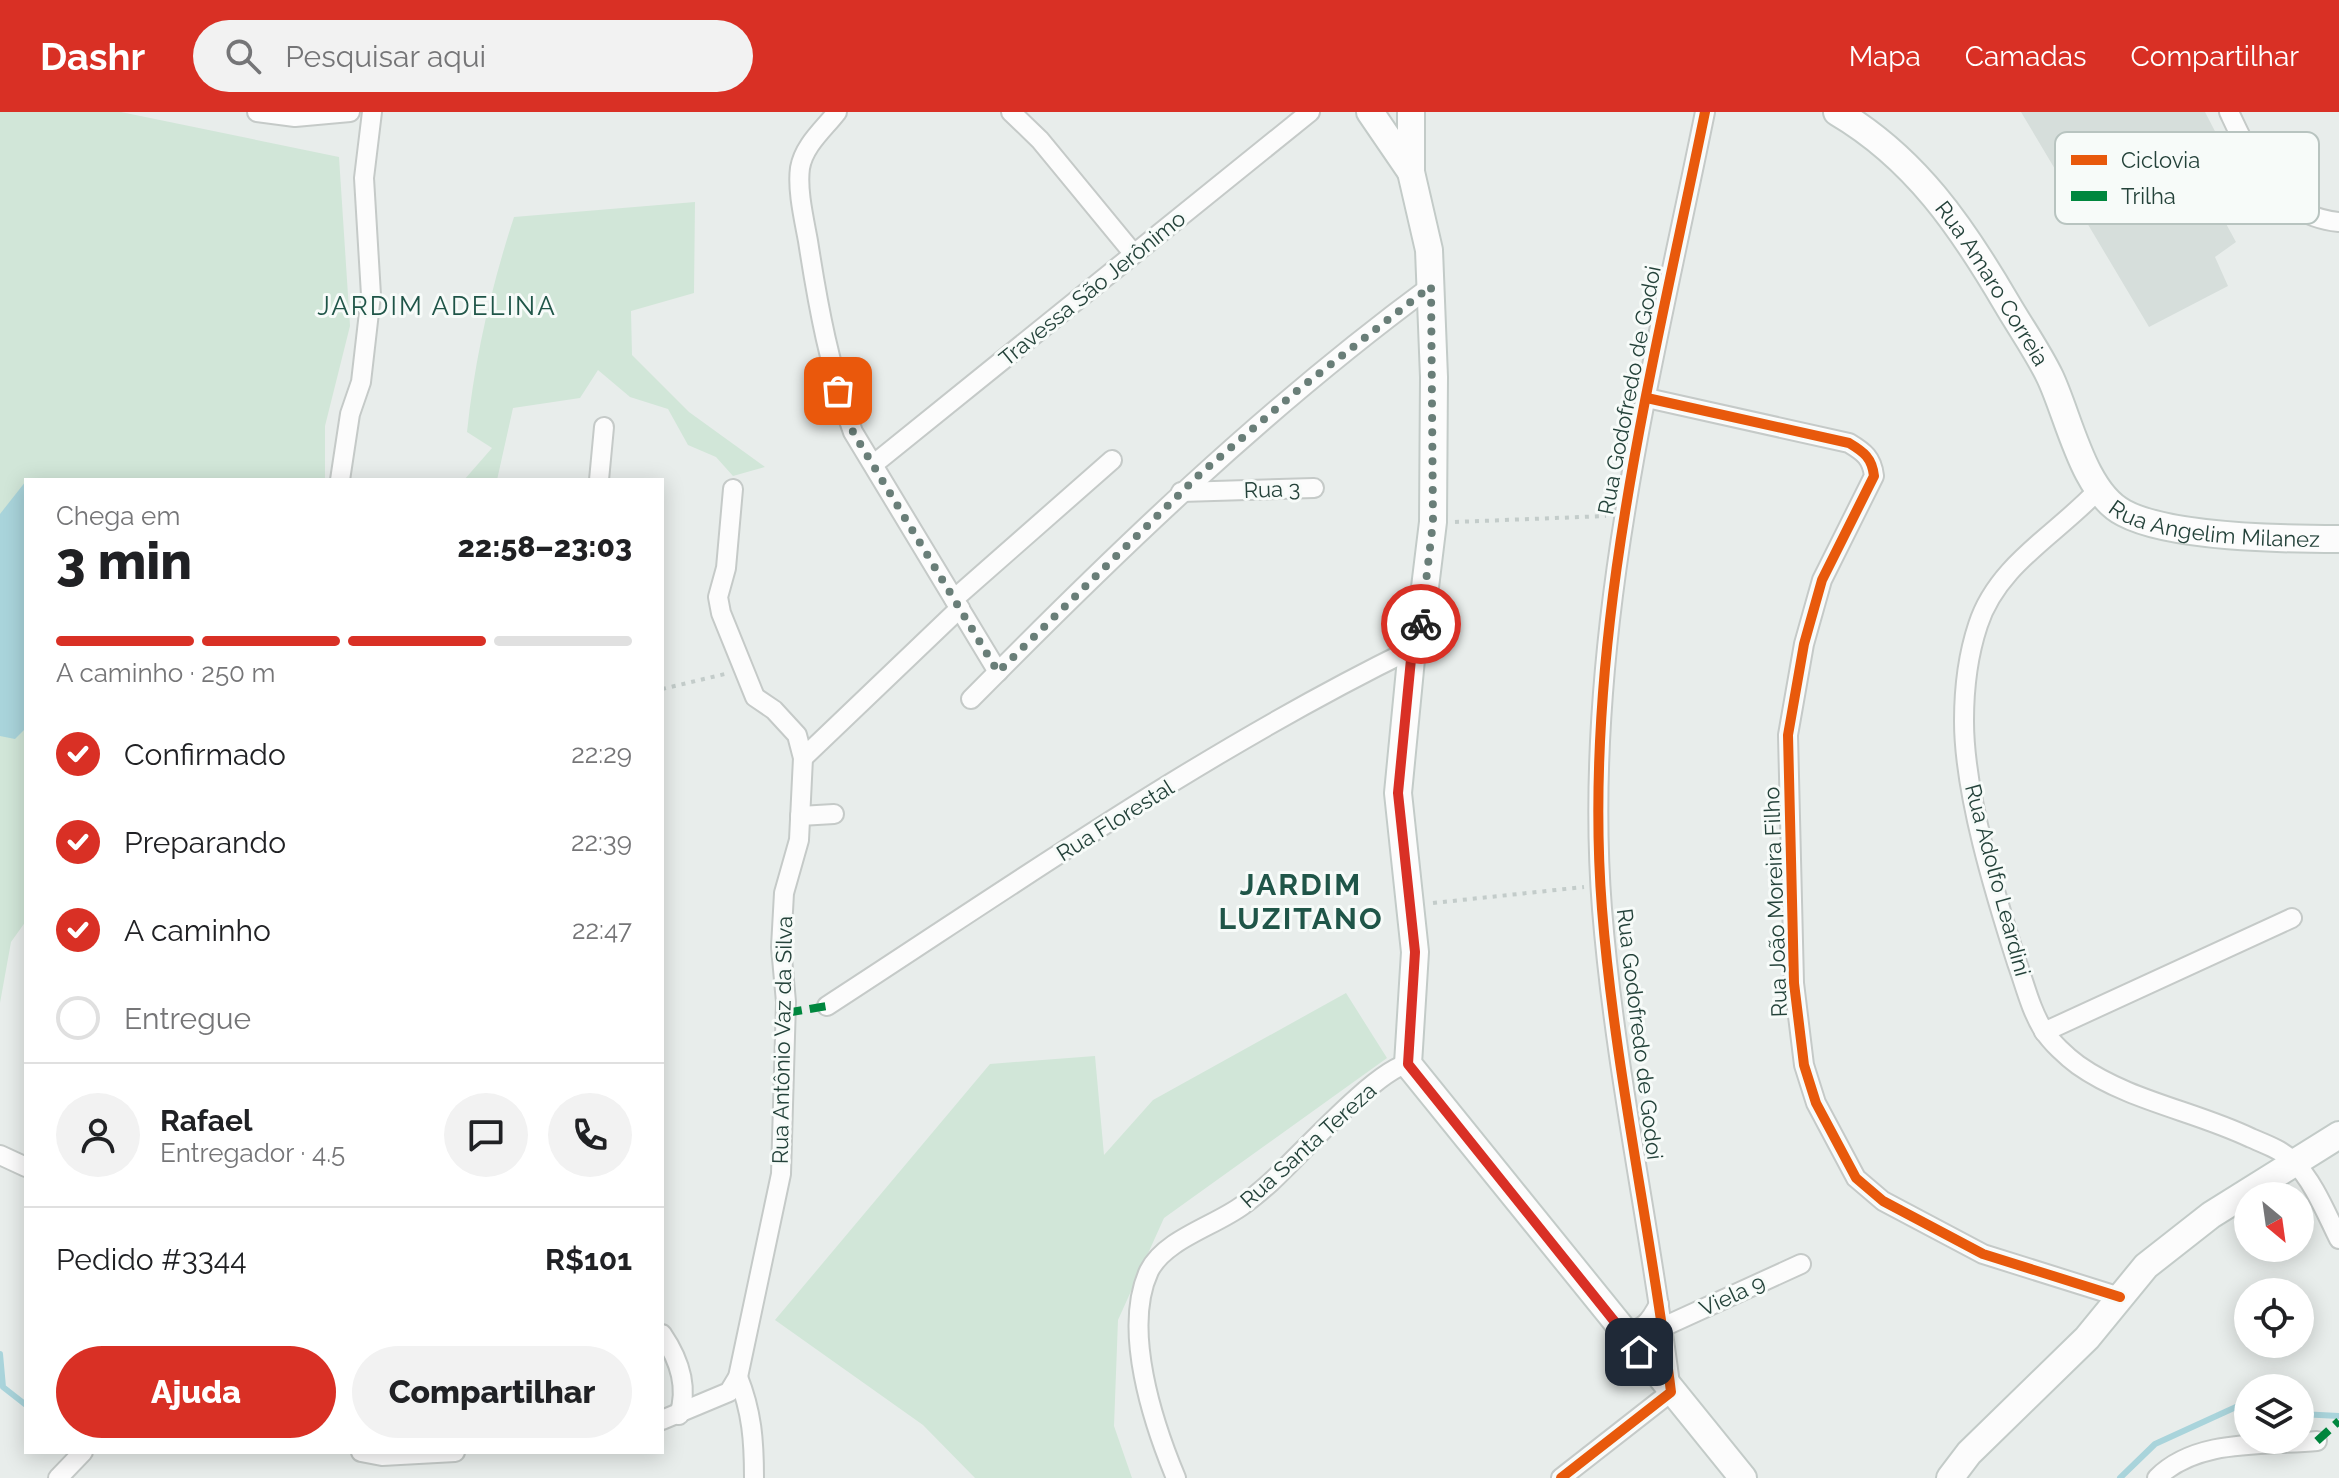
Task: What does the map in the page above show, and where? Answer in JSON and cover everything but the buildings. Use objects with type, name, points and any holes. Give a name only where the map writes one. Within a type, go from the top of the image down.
[{"type":"street","points":[[257,112],[295,117],[350,112]]},
{"type":"street","points":[[340,478],[350,414],[361,382],[371,295],[364,178],[372,112]]},
{"type":"street","points":[[837,112],[812,141],[800,167],[803,211],[838,391],[853,432],[998,672]]},
{"type":"street","points":[[1011,112],[1040,140],[1133,253]]},
{"type":"street","name":"Travessa São Jerônimo","points":[[874,464],[1310,112]]},
{"type":"street","points":[[1370,112],[1390,112]]},
{"type":"street","points":[[1370,112],[1411,172]]},
{"type":"street","points":[[1411,112],[1411,172],[1429,250],[1431,286],[1433,522],[1420,628],[1412,649],[1398,793],[1415,952],[1408,1064],[1743,1478]]},
{"type":"street","name":"Rua Godofredo de Godoi","points":[[1671,1392],[1617,1031],[1602,885],[1605,687],[1624,515],[1705,112]]},
{"type":"street","name":"Rua Amaro Correia","points":[[1837,112],[1888,146],[1916,173],[1969,242],[2049,375],[2097,491]]},
{"type":"street","points":[[2229,112],[2238,132]]},
{"type":"street","points":[[971,699],[1181,492],[1298,390],[1431,286]]},
{"type":"street","name":"Rua João Moreira Filho","points":[[1647,398],[1849,443],[1863,451],[1873,463],[1874,476],[1822,580],[1804,644],[1788,735],[1794,983],[1804,1065],[1816,1103],[1856,1178],[1883,1201],[1983,1254],[2120,1297]]},
{"type":"street","points":[[599,478],[604,427]]},
{"type":"street","points":[[803,758],[957,604],[1112,460]]},
{"type":"street","name":"Rua 3","points":[[1181,492],[1314,488]]},
{"type":"street","points":[[733,489],[726,568],[718,597],[743,670]]},
{"type":"street","name":"Rua Angelim Milanez","points":[[2097,491],[2122,512],[2156,525],[2268,536],[2339,539]]},
{"type":"street","name":"Rua Adolfo Leardini","points":[[2097,491],[2073,516],[2048,532],[2019,560],[1978,623],[1967,674],[1964,723],[1981,828],[2004,922],[2030,1001],[2044,1032],[2076,1063],[2105,1081],[2226,1126],[2293,1161]]},
{"type":"street","name":"Rua Florestal","points":[[827,1006],[1103,827],[1296,710],[1412,649]]},
{"type":"street","name":"Rua Antônio Vaz da Silva","points":[[738,1377],[781,1174],[786,1002],[781,947],[784,893],[799,840],[803,758],[797,735],[774,710],[755,697],[743,670]]},
{"type":"street","points":[[800,816],[834,814]]},
{"type":"street","points":[[2044,1032],[2292,918]]},
{"type":"street","name":"Rua Santa Tereza","points":[[1176,1478],[1143,1382],[1140,1332],[1143,1292],[1150,1270],[1165,1253],[1242,1206],[1379,1080],[1397,1065],[1408,1064]]},
{"type":"street","points":[[1950,1478],[1969,1453],[2087,1338],[2146,1266],[2173,1242],[2293,1161],[2339,1135]]},
{"type":"street","points":[[0,1155],[24,1166]]},
{"type":"street","points":[[2293,1161],[2314,1189],[2339,1239]]},
{"type":"street","name":"Viela 9","points":[[1663,1327],[1801,1264]]},
{"type":"street","points":[[1623,1333],[1640,1330],[1649,1323],[1659,1304]]},
{"type":"street","points":[[664,1337],[673,1350],[685,1397],[670,1418]]},
{"type":"street","points":[[670,1418],[729,1392],[738,1377]]},
{"type":"street","points":[[738,1377],[749,1405],[755,1440],[754,1478]]},
{"type":"street","points":[[1561,1478],[1671,1392]]},
{"type":"street","points":[[2157,1478],[2168,1467],[2197,1451],[2317,1441]]},
{"type":"street","points":[[58,1478],[81,1454]]},
{"type":"street","points":[[372,1454],[418,1454]]},
{"type":"path","points":[[1433,522],[1624,515]]},
{"type":"path","points":[[664,689],[743,670]]},
{"type":"path","points":[[1412,906],[1602,885]]},
{"type":"shaded area","points":[[2021,112],[2205,112],[2215,132],[2055,132],[2055,169]]},
{"type":"shaded area","points":[[2088,224],[2226,224],[2236,242],[2215,257],[2228,286],[2149,327]]},
{"type":"green space","points":[[0,112],[121,112],[339,157],[350,326],[325,426],[325,478],[24,478],[24,924],[11,942],[0,1003]]},
{"type":"green space","points":[[695,202],[694,293],[631,311],[632,355],[689,412],[765,467],[733,476],[716,457],[688,445],[668,409],[630,397],[598,370],[580,398],[513,408],[497,478],[466,478],[492,448],[467,432],[485,323],[514,217]]},
{"type":"green space","points":[[1346,993],[1387,1058],[1164,1218],[1118,1320],[1114,1426],[1132,1478],[975,1478],[923,1425],[775,1320],[990,1064],[1095,1056],[1104,1155],[1153,1100]]},
{"type":"water","points":[[24,484],[24,730],[15,739],[0,736],[0,514]]},
{"type":"waterway","points":[[0,1354],[3,1387],[24,1403]]},
{"type":"waterway","points":[[2120,1478],[2155,1444],[2234,1408]]},
{"type":"waterway","points":[[2314,1415],[2339,1416]]},
{"type":"marked path","points":[[786,1013],[827,1006]]},
{"type":"marked path","points":[[2317,1441],[2339,1421]]},
{"type":"cycle path","points":[[1561,1478],[1671,1392],[1615,1030],[1602,909],[1598,809],[1602,708],[1611,608],[1626,508],[1705,112]]},
{"type":"cycle path","points":[[1647,398],[1849,443],[1866,456],[1873,470],[1874,476],[1822,580],[1804,644],[1788,735],[1794,983],[1804,1065],[1816,1103],[1856,1178],[1883,1201],[1983,1254],[2120,1297]]},
{"type":"way so far","points":[[838,391],[853,432],[928,561],[998,672],[1200,474],[1298,390],[1431,286],[1433,522],[1421,624]]},
{"type":"district","name":"JARDIM ADELINA","points":[[437,306]]},
{"type":"district","name":"JARDIM LUZITANO","points":[[1301,902]]},
{"type":"route","points":[[1421,624],[1412,649],[1398,793],[1415,952],[1408,1064],[1639,1352]]}]
